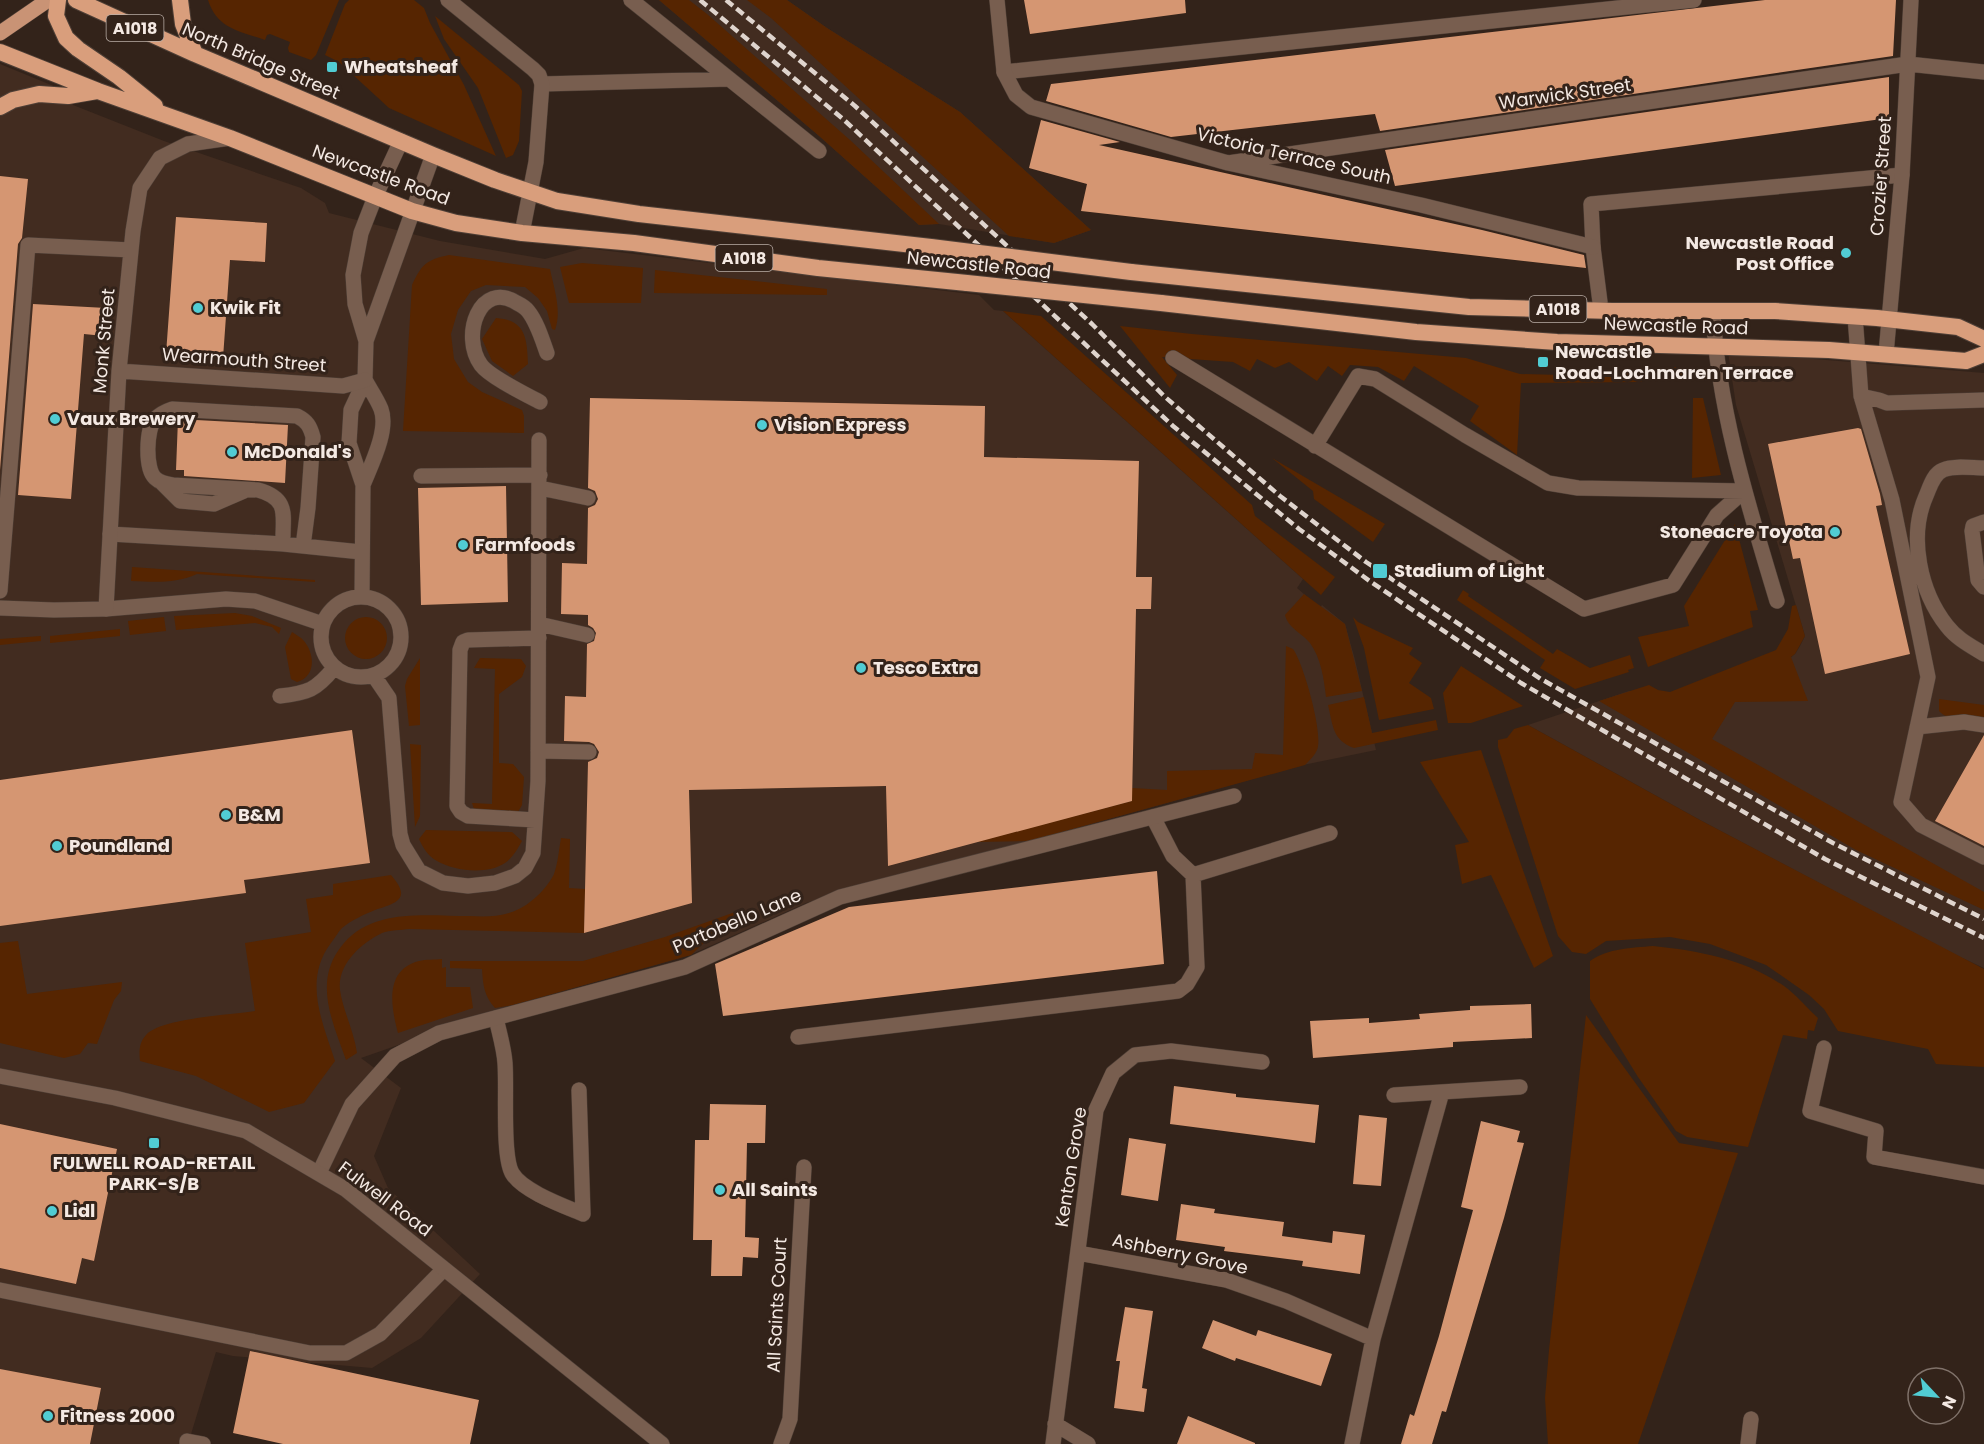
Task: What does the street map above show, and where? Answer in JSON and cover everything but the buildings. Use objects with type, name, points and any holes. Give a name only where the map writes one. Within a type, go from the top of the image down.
[{"type":"highway","points":[[58,0],[56,16],[66,38],[78,50],[119,77],[165,114]]},
{"type":"highway","name":"North Bridge Street","points":[[76,0],[195,54],[433,154]]},
{"type":"highway","points":[[180,0],[183,24],[195,54]]},
{"type":"highway","name":"Newcastle Road","points":[[0,52],[98,91],[230,138],[412,211],[456,223],[522,233],[634,243],[818,268],[1416,332],[1557,342],[1856,352],[1966,361],[1984,354]]},
{"type":"highway","name":"A1018","points":[[0,107],[13,100],[39,94],[68,96],[98,91]]},
{"type":"highway","name":"A1018","points":[[433,154],[557,201],[639,214],[1131,272],[1469,307],[1713,312],[1775,311],[1855,316],[1958,327],[1984,339]]},
{"type":"main road","points":[[0,33],[48,0]]},
{"type":"street","points":[[448,0],[533,69],[539,75],[542,84],[536,162],[522,233]]},
{"type":"street","points":[[631,0],[819,151]]},
{"type":"street","points":[[997,0],[1004,72],[1694,0]]},
{"type":"street","name":"Crozier Street","points":[[1886,354],[1902,175],[1911,0]]},
{"type":"street","name":"Warwick Street","points":[[1228,163],[1908,64],[1984,72]]},
{"type":"street","name":"Victoria Terrace South","points":[[1004,72],[1016,94],[1031,107],[1228,163],[1593,247]]},
{"type":"street","points":[[542,84],[729,79]]},
{"type":"street","name":"Monk Street","points":[[106,609],[120,371],[131,250],[140,188],[159,158],[188,144],[230,138]]},
{"type":"street","points":[[366,341],[355,304],[353,275],[361,233],[401,141]]},
{"type":"street","points":[[362,597],[363,485],[350,443],[351,410],[365,380],[366,341],[433,154]]},
{"type":"street","points":[[1601,310],[1593,247],[1591,204],[1902,175]]},
{"type":"street","points":[[0,591],[28,245],[131,250]]},
{"type":"street","points":[[540,402],[482,366],[472,347],[471,333],[475,316],[484,303],[498,298],[512,299],[527,309],[535,322],[547,353]]},
{"type":"street","points":[[1713,312],[1715,346],[1744,491],[1778,601]]},
{"type":"street","points":[[1855,316],[1861,396],[1892,500],[1928,676],[1901,802],[1921,825],[1984,857]]},
{"type":"street","points":[[1173,358],[1584,609],[1673,585],[1717,515],[1744,491]]},
{"type":"street","name":"Wearmouth Street","points":[[120,371],[343,386],[365,380]]},
{"type":"street","points":[[1316,446],[1358,376],[1375,379],[1548,483],[1578,488],[1744,491]]},
{"type":"street","points":[[363,485],[381,440],[382,428],[382,411],[365,380]]},
{"type":"street","points":[[1861,396],[1887,403],[1984,400]]},
{"type":"street","points":[[283,544],[282,505],[269,493],[162,483],[154,477],[149,468],[149,430],[154,420],[163,412],[172,409],[297,416],[304,420],[310,427],[313,437],[303,546]]},
{"type":"street","points":[[374,676],[389,698],[400,834],[403,845],[419,871],[443,883],[468,886],[495,883],[515,876],[525,868],[533,853],[535,820],[538,752],[539,440]]},
{"type":"street","points":[[1984,468],[1949,468],[1935,475],[1923,503],[1916,539],[1922,573],[1930,596],[1947,626],[1964,642],[1984,654]]},
{"type":"street","points":[[421,476],[540,481],[588,498]]},
{"type":"street","points":[[1984,522],[1973,526],[1972,531],[1978,580],[1984,587]]},
{"type":"street","points":[[110,534],[283,544],[361,552]]},
{"type":"street","points":[[369,597],[382,602],[392,610],[399,622],[402,636],[400,649],[394,661],[384,671],[374,676],[358,678],[346,675],[334,668],[326,658],[321,645],[323,624],[332,609],[343,601],[369,597]]},
{"type":"street","points":[[0,608],[106,609],[226,599],[255,601],[323,624]]},
{"type":"street","points":[[535,820],[468,816],[457,806],[459,650],[463,642],[468,640],[539,631],[587,635]]},
{"type":"street","points":[[280,696],[298,694],[320,685],[334,668]]},
{"type":"street","points":[[1917,727],[1964,722],[1984,725]]},
{"type":"street","points":[[538,752],[588,752]]},
{"type":"street","name":"Portobello Lane","points":[[319,1173],[352,1104],[395,1056],[439,1033],[685,967],[840,897],[1234,796]]},
{"type":"street","points":[[798,1038],[1178,991],[1187,984],[1197,967],[1193,875],[1173,856],[1153,817]]},
{"type":"street","points":[[1193,875],[1330,834]]},
{"type":"street","points":[[496,1018],[505,1060],[507,1151],[512,1173],[529,1189],[583,1214],[579,1090]]},
{"type":"street","points":[[1824,1048],[1809,1111],[1876,1131],[1874,1157],[1984,1177]]},
{"type":"street","name":"Kenton Grove","points":[[1053,1444],[1096,1110],[1113,1073],[1135,1055],[1171,1051],[1262,1062]]},
{"type":"street","name":"Fulwell Road","points":[[0,1076],[115,1098],[246,1131],[345,1189],[662,1444]]},
{"type":"street","points":[[1394,1095],[1520,1087]]},
{"type":"street","points":[[1352,1444],[1373,1339],[1442,1092]]},
{"type":"street","name":"All Saints Court","points":[[781,1444],[790,1419],[804,1167]]},
{"type":"street","name":"Ashberry Grove","points":[[1078,1253],[1226,1280],[1286,1301],[1373,1339]]},
{"type":"street","points":[[0,1290],[310,1353],[346,1353],[380,1334],[444,1269]]},
{"type":"street","points":[[1748,1444],[1751,1419]]},
{"type":"street","points":[[1056,1424],[1088,1444]]},
{"type":"street","points":[[187,1444],[187,1441],[203,1444]]},
{"type":"shaded area","points":[[208,0],[339,0],[316,55],[311,60],[289,52],[290,42],[270,34],[265,40],[230,28],[217,17]]},
{"type":"shaded area","points":[[349,0],[414,0],[424,8],[464,85],[496,156],[389,108],[339,62],[325,55],[345,4]]},
{"type":"shaded area","points":[[659,0],[787,0],[960,112],[1091,230],[1054,243],[939,224],[919,225],[818,135]]},
{"type":"shaded area","points":[[659,0],[689,0],[707,14],[850,140],[939,224],[919,225],[818,135]]},
{"type":"shaded area","points":[[747,0],[787,0],[960,112],[1091,230],[1054,243],[1009,236],[771,18]]},
{"type":"shaded area","points":[[435,16],[519,85],[522,91],[519,141],[513,155],[506,158],[478,88],[444,39]]},
{"type":"shaded area","points":[[0,64],[56,87],[73,105],[164,141],[301,188],[325,203],[329,213],[440,241],[545,259],[584,248],[979,295],[994,310],[1003,311],[1303,579],[1297,588],[1320,608],[1322,605],[1345,624],[1376,750],[1303,765],[806,903],[690,955],[513,1005],[361,1058],[401,1088],[374,1156],[388,1188],[480,1274],[421,1338],[372,1368],[233,1356],[216,1352],[188,1444],[0,1444]]},
{"type":"shaded area","points":[[449,255],[550,269],[558,307],[555,330],[552,329],[547,311],[538,298],[525,287],[486,285],[471,291],[458,310],[451,334],[454,359],[468,382],[482,392],[522,410],[524,433],[403,431],[412,285],[426,264]]},
{"type":"shaded area","points":[[582,263],[643,268],[641,303],[569,303],[560,267]]},
{"type":"shaded area","points":[[655,270],[827,289],[827,295],[654,293]]},
{"type":"shaded area","points":[[1003,311],[1041,316],[1252,505],[1255,516],[1335,577],[1321,595]]},
{"type":"shaded area","points":[[496,318],[514,323],[523,332],[528,364],[513,376],[492,361],[482,339]]},
{"type":"shaded area","points":[[1120,326],[1466,358],[1520,374],[1600,376],[1642,369],[1642,382],[1521,383],[1517,455],[1470,421],[1479,406],[1414,366],[1404,381],[1378,367],[1350,365],[1342,376],[1328,366],[1317,381],[1289,362],[1275,368],[1257,359],[1250,371],[1233,362],[1162,357],[1177,375],[1170,388]]},
{"type":"shaded area","points":[[1728,352],[1984,373],[1984,968],[1949,952],[1700,820],[1528,725],[1629,691],[1735,702],[1795,654],[1800,646],[1805,636],[1736,405]]},
{"type":"shaded area","points":[[1652,367],[1694,367],[1694,376],[1652,376]]},
{"type":"shaded area","points":[[1693,398],[1703,398],[1721,475],[1692,478]]},
{"type":"shaded area","points":[[1272,458],[1385,524],[1373,542],[1314,499],[1313,491]]},
{"type":"shaded area","points":[[1735,524],[1758,610],[1750,611],[1753,627],[1648,667],[1638,637],[1689,626],[1684,606]]},
{"type":"shaded area","points":[[132,567],[315,580],[315,582],[197,574],[172,581],[131,581]]},
{"type":"shaded area","points":[[1463,590],[1469,594],[1468,596],[1553,654],[1557,649],[1590,668],[1630,655],[1634,668],[1628,670],[1629,672],[1575,689],[1540,668],[1545,660],[1457,600]]},
{"type":"shaded area","points":[[1304,594],[1345,624],[1362,691],[1326,697],[1321,669],[1314,649],[1307,639],[1289,623],[1285,615]]},
{"type":"shaded area","points":[[1796,605],[1805,636],[1791,657],[1808,701],[1735,702],[1712,739],[1984,892],[1984,910],[1856,850],[1599,701],[1649,685],[1658,690],[1670,692],[1776,650],[1788,629],[1792,606]]},
{"type":"shaded area","points":[[235,613],[252,616],[281,628],[279,634],[272,627],[255,623],[176,630],[174,616]]},
{"type":"shaded area","points":[[164,617],[166,631],[130,635],[128,621]]},
{"type":"shaded area","points":[[366,617],[374,618],[381,623],[386,630],[386,646],[381,653],[374,658],[366,659],[358,658],[351,653],[346,646],[345,638],[346,630],[351,623],[358,618]]},
{"type":"shaded area","points":[[1353,617],[1358,622],[1413,648],[1409,654],[1422,663],[1409,683],[1431,698],[1434,709],[1379,720],[1364,648]]},
{"type":"shaded area","points":[[120,629],[120,636],[50,643],[50,636]]},
{"type":"shaded area","points":[[292,632],[308,646],[312,658],[308,675],[297,682],[291,679],[285,647]]},
{"type":"shaded area","points":[[41,636],[41,641],[0,645],[0,639]]},
{"type":"shaded area","points":[[1286,646],[1293,649],[1302,668],[1318,730],[1317,750],[1305,765],[1029,841],[976,842],[1132,801],[1132,788],[1167,790],[1167,771],[1252,769],[1255,753],[1283,755]]},
{"type":"shaded area","points":[[420,658],[420,725],[409,726],[405,686]]},
{"type":"shaded area","points":[[480,658],[521,659],[526,666],[522,677],[499,694],[499,763],[513,764],[524,777],[522,805],[518,812],[481,813],[474,809],[472,803],[492,804],[495,669],[474,668]]},
{"type":"shaded area","points":[[1461,666],[1523,706],[1471,723],[1448,723],[1443,693]]},
{"type":"shaded area","points":[[1364,697],[1372,733],[1436,720],[1438,730],[1354,748],[1347,745],[1337,736],[1328,705]]},
{"type":"shaded area","points":[[1939,699],[1984,705],[1984,718],[1948,717],[1939,711]]},
{"type":"shaded area","points":[[1528,725],[1700,820],[1984,969],[1984,1067],[1936,1064],[1928,1049],[1838,1031],[1824,1009],[1809,995],[1766,965],[1710,944],[1670,937],[1606,941],[1586,954],[1572,952],[1558,936],[1498,747],[1498,740],[1507,738],[1514,729]]},
{"type":"shaded area","points":[[410,744],[421,745],[420,816],[415,827]]},
{"type":"shaded area","points":[[1481,750],[1553,956],[1534,968],[1491,875],[1462,884],[1455,845],[1469,842],[1420,762]]},
{"type":"shaded area","points":[[426,830],[512,832],[522,841],[510,858],[498,867],[480,870],[461,869],[444,864],[428,854],[419,839]]},
{"type":"shaded area","points":[[561,838],[570,839],[569,888],[585,889],[584,933],[409,929],[382,933],[374,937],[352,956],[342,972],[340,990],[357,1053],[346,1060],[331,1015],[327,986],[334,957],[344,943],[356,932],[370,924],[386,919],[419,915],[494,916],[519,909],[544,889],[554,874]]},
{"type":"shaded area","points":[[391,875],[400,890],[399,899],[345,925],[323,957],[318,971],[318,1001],[335,1061],[304,1103],[269,1112],[196,1076],[140,1061],[142,1041],[154,1029],[197,1018],[255,1011],[245,943],[311,932],[306,899],[333,895],[333,884]]},
{"type":"shaded area","points":[[738,911],[691,955],[513,1005],[495,1008],[485,990],[482,969],[450,968],[450,961],[583,961],[665,937]]},
{"type":"shaded area","points":[[18,941],[27,994],[122,982],[121,991],[114,1000],[97,1044],[88,1043],[80,1054],[64,1058],[0,1043],[0,943]]},
{"type":"shaded area","points":[[1653,946],[1707,954],[1741,964],[1788,989],[1818,1018],[1814,1031],[1808,1030],[1807,1039],[1783,1035],[1748,1147],[1687,1137],[1676,1131],[1638,1077],[1590,999],[1590,961],[1612,951]]},
{"type":"shaded area","points":[[442,959],[442,968],[446,967],[446,987],[470,987],[473,1008],[398,1033],[392,1001],[395,981],[400,972],[419,961]]},
{"type":"shaded area","points":[[1586,1015],[1679,1143],[1738,1153],[1638,1444],[1548,1444],[1545,1398],[1549,1350]]},
{"type":"railway","points":[[700,0],[843,119],[1173,426],[1299,529],[1371,582],[1521,683],[1825,859],[1984,938]]},
{"type":"railway","points":[[726,0],[855,106],[1092,324],[1164,396],[1280,496],[1366,562],[1541,679],[1833,843],[1984,919]]},
{"type":"place","name":"Wheatsheaf","points":[[332,67]]},
{"type":"place","name":"Newcastle Road Post Office","points":[[1846,253]]},
{"type":"place","name":"Kwik Fit","points":[[198,308]]},
{"type":"place","name":"Newcastle Road-Lochmaren Terrace","points":[[1543,362]]},
{"type":"place","name":"Vaux Brewery","points":[[55,419]]},
{"type":"place","name":"Vision Express","points":[[762,425]]},
{"type":"place","name":"McDonald's","points":[[232,452]]},
{"type":"place","name":"Stoneacre Toyota","points":[[1835,532]]},
{"type":"place","name":"Farmfoods","points":[[463,545]]},
{"type":"place","name":"Stadium of Light","points":[[1380,571]]},
{"type":"place","name":"Tesco Extra","points":[[861,668]]},
{"type":"place","name":"B&M","points":[[226,815]]},
{"type":"place","name":"Poundland","points":[[57,846]]},
{"type":"place","name":"FULWELL ROAD-RETAIL PARK-S/B","points":[[154,1143]]},
{"type":"place","name":"All Saints","points":[[720,1190]]},
{"type":"place","name":"Lidl","points":[[52,1211]]},
{"type":"place","name":"Fitness 2000","points":[[48,1416]]}]
